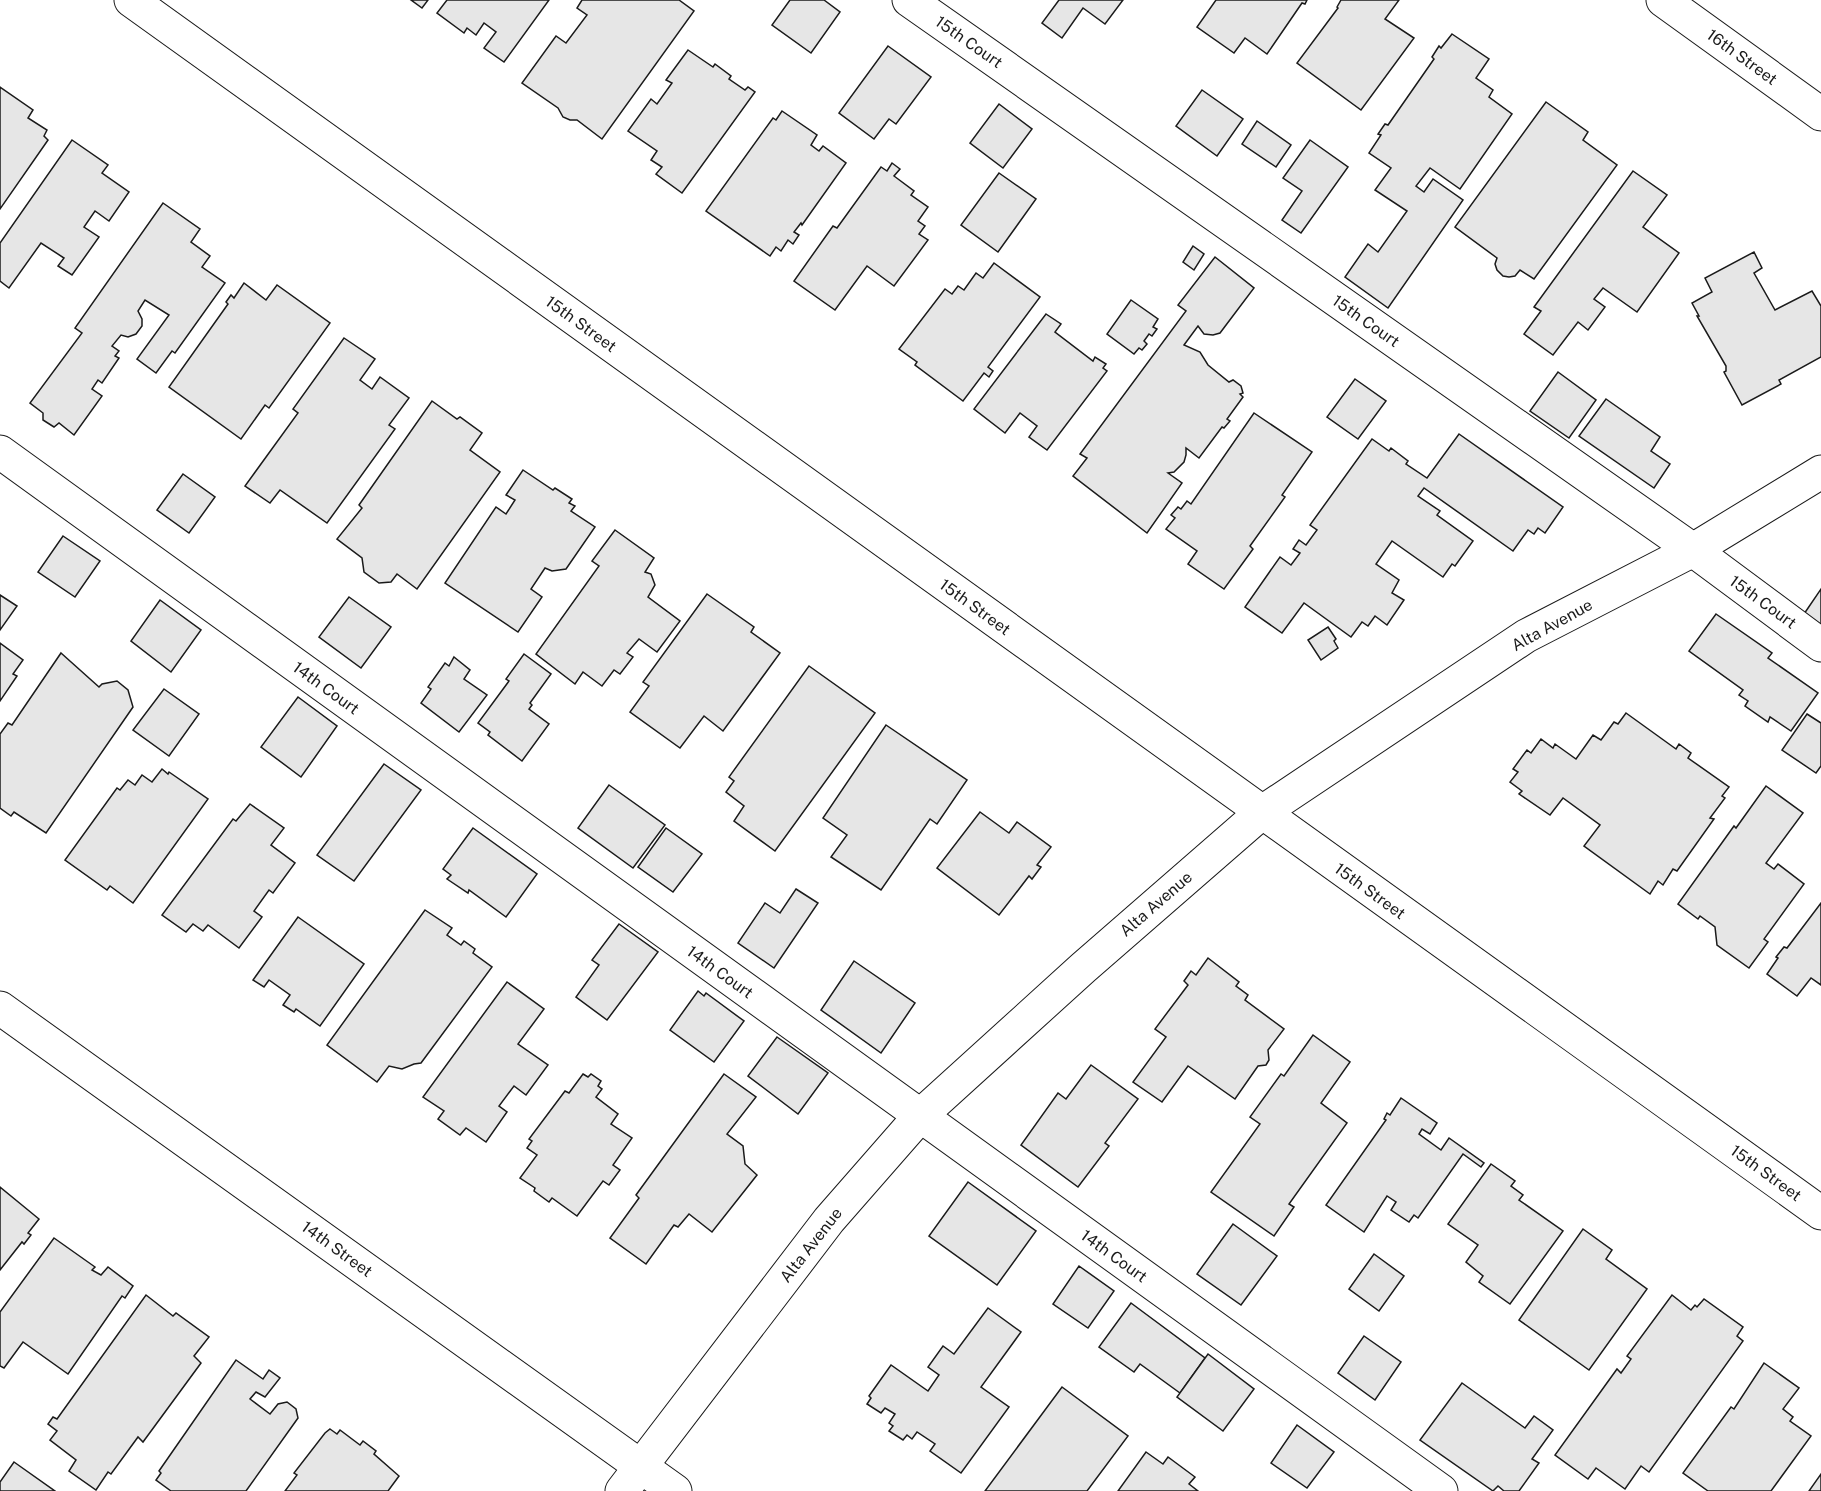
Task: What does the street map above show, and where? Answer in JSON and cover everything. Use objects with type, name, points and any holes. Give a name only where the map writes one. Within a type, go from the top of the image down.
[{"type":"street","name":"15th Street","points":[[131,0],[1821,1213]]},
{"type":"street","name":"15th Court","points":[[909,0],[1693,550],[1821,645]]},
{"type":"street","name":"16th Street","points":[[1663,0],[1821,114]]},
{"type":"street","name":"14th Court","points":[[0,452],[1441,1491]]},
{"type":"street","name":"Alta Avenue","points":[[631,1478],[829,1220],[920,1116],[1083,968],[1261,813],[1526,636],[1693,550],[1821,471]]},
{"type":"street","name":"14th Street","points":[[0,1008],[631,1478],[675,1491]]},
{"type":"building","points":[[411,0],[428,0],[422,8]]},
{"type":"building","points":[[447,0],[549,0],[504,62],[484,48],[496,32],[484,23],[476,35],[467,28],[464,33],[437,13]]},
{"type":"building","points":[[582,0],[679,0],[694,11],[602,139],[577,120],[563,117],[558,108],[522,83],[556,36],[566,43],[587,15],[577,8]]},
{"type":"building","points":[[790,0],[824,0],[840,12],[811,53],[772,25]]},
{"type":"building","points":[[1059,0],[1123,0],[1105,24],[1083,8],[1062,38],[1042,23]]},
{"type":"building","points":[[1216,0],[1307,0],[1305,4],[1302,3],[1267,54],[1245,38],[1234,53],[1197,27]]},
{"type":"building","points":[[1341,0],[1399,0],[1385,19],[1414,38],[1361,110],[1297,63],[1338,8]]},
{"type":"building","points":[[1452,34],[1489,59],[1476,78],[1493,90],[1489,97],[1512,114],[1460,189],[1430,168],[1416,186],[1424,192],[1433,179],[1463,200],[1388,308],[1345,277],[1368,244],[1378,252],[1407,211],[1375,190],[1391,168],[1369,153],[1381,135],[1378,134],[1385,124],[1388,125],[1434,59],[1432,57],[1439,46],[1441,48]]},
{"type":"building","points":[[888,46],[931,77],[896,124],[889,119],[874,139],[839,113]]},
{"type":"building","points":[[688,50],[713,67],[715,64],[731,76],[729,79],[745,90],[748,87],[755,92],[682,193],[656,174],[662,167],[651,160],[657,151],[628,131],[651,99],[657,104],[672,83],[666,80]]},
{"type":"building","points":[[0,87],[33,110],[28,118],[47,130],[44,136],[48,140],[0,209]]},
{"type":"building","points":[[1202,90],[1243,119],[1217,156],[1176,126]]},
{"type":"building","points":[[1546,102],[1588,132],[1583,140],[1617,165],[1534,279],[1520,270],[1515,276],[1503,276],[1495,264],[1497,258],[1455,227]]},
{"type":"building","points":[[999,104],[1032,129],[1003,168],[970,143]]},
{"type":"building","points":[[782,111],[817,135],[811,145],[819,151],[823,146],[846,163],[802,225],[801,223],[794,232],[799,235],[793,244],[788,240],[781,251],[776,247],[770,256],[706,211],[773,118],[776,120]]},
{"type":"building","points":[[1257,121],[1291,145],[1276,167],[1242,144]]},
{"type":"building","points":[[72,140],[108,165],[102,173],[129,192],[109,221],[95,211],[84,227],[99,237],[72,275],[58,266],[64,258],[41,243],[9,288],[0,281],[0,243]]},
{"type":"building","points":[[1310,140],[1348,167],[1301,233],[1282,220],[1302,191],[1283,178]]},
{"type":"building","points":[[892,163],[900,169],[894,176],[914,191],[911,195],[928,207],[918,221],[925,226],[919,234],[928,240],[894,286],[867,266],[835,310],[794,281],[833,226],[837,228],[881,167],[887,171]]},
{"type":"building","points":[[1633,171],[1667,195],[1643,227],[1679,253],[1637,312],[1603,288],[1594,299],[1605,307],[1588,330],[1578,322],[1553,355],[1524,334],[1541,311],[1534,307]]},
{"type":"building","points":[[999,173],[1036,199],[998,252],[961,225]]},
{"type":"building","points":[[163,203],[200,229],[191,242],[210,256],[202,267],[225,283],[175,353],[172,351],[156,373],[137,359],[169,315],[145,300],[138,311],[142,319],[142,326],[136,334],[128,337],[121,335],[112,346],[119,351],[115,356],[119,358],[102,383],[98,380],[92,389],[102,396],[74,435],[59,423],[54,427],[43,420],[43,413],[30,403],[82,333],[75,328]]},
{"type":"building","points":[[1193,246],[1204,254],[1194,270],[1183,262]]},
{"type":"building","points":[[1754,252],[1762,268],[1754,273],[1775,310],[1812,291],[1821,306],[1821,357],[1779,380],[1781,384],[1742,405],[1724,372],[1726,366],[1692,303],[1712,292],[1705,278]]},
{"type":"building","points":[[1215,257],[1254,288],[1220,333],[1204,334],[1198,326],[1184,345],[1200,352],[1208,365],[1229,382],[1233,380],[1241,386],[1243,393],[1240,394],[1243,397],[1227,419],[1230,421],[1224,428],[1222,427],[1199,458],[1186,448],[1184,462],[1174,472],[1168,473],[1182,483],[1147,533],[1073,476],[1087,458],[1080,454],[1186,311],[1178,305]]},
{"type":"building","points":[[994,263],[1040,297],[988,367],[993,371],[989,377],[984,373],[963,401],[915,365],[917,362],[899,349],[945,289],[952,294],[958,286],[964,290],[976,273],[983,278]]},
{"type":"building","points":[[244,283],[266,300],[277,285],[330,323],[269,408],[265,405],[241,439],[169,387],[228,304],[226,302],[231,295],[234,298]]},
{"type":"building","points":[[1131,300],[1158,319],[1153,327],[1157,329],[1144,341],[1147,344],[1134,354],[1107,334]]},
{"type":"building","points":[[1046,314],[1061,324],[1055,332],[1093,361],[1095,357],[1106,364],[1103,368],[1107,371],[1047,450],[1029,437],[1037,426],[1020,413],[1005,433],[974,409]]},
{"type":"building","points":[[344,338],[375,359],[360,380],[372,389],[380,377],[409,398],[389,425],[395,429],[327,523],[280,490],[270,503],[245,486],[298,413],[293,409]]},
{"type":"building","points":[[1558,372],[1596,400],[1569,438],[1530,411]]},
{"type":"building","points":[[1355,379],[1386,401],[1358,439],[1327,417]]},
{"type":"building","points":[[1606,399],[1660,437],[1651,451],[1670,464],[1654,488],[1579,436]]},
{"type":"building","points":[[432,401],[482,433],[470,450],[500,472],[417,589],[397,574],[391,582],[379,583],[364,572],[362,558],[337,539],[362,508],[359,505]]},
{"type":"building","points":[[1254,413],[1312,452],[1282,495],[1285,497],[1250,546],[1253,549],[1224,589],[1188,564],[1197,551],[1166,529],[1175,518],[1171,515],[1178,507],[1181,509],[1187,501],[1191,504]]},
{"type":"building","points":[[1459,434],[1563,507],[1545,533],[1538,528],[1534,534],[1528,530],[1513,551],[1424,488],[1418,496],[1440,511],[1437,515],[1473,541],[1455,566],[1452,564],[1443,577],[1392,541],[1376,564],[1399,580],[1392,593],[1404,600],[1387,625],[1375,616],[1368,626],[1362,622],[1351,637],[1304,603],[1282,633],[1245,607],[1280,557],[1291,565],[1300,553],[1293,549],[1299,540],[1306,545],[1317,530],[1310,525],[1372,439],[1389,451],[1391,448],[1408,461],[1406,464],[1427,478]]},
{"type":"building","points":[[523,470],[553,490],[555,488],[572,499],[569,503],[575,506],[571,511],[595,527],[566,569],[552,571],[545,568],[531,589],[542,597],[518,632],[445,583],[496,507],[506,514],[515,500],[506,495]]},
{"type":"building","points":[[183,474],[215,497],[189,533],[157,510]]},
{"type":"building","points":[[615,530],[654,558],[645,572],[651,574],[655,585],[648,597],[680,621],[657,652],[639,639],[627,653],[633,657],[620,674],[614,670],[602,686],[583,672],[575,684],[536,654],[599,566],[592,561]]},
{"type":"building","points":[[63,536],[100,561],[75,597],[38,572]]},
{"type":"building","points":[[1821,589],[1821,631],[1804,614]]},
{"type":"building","points":[[707,594],[754,627],[751,632],[780,653],[723,731],[704,716],[680,748],[630,712],[649,686],[643,682]]},
{"type":"building","points":[[0,595],[17,606],[0,630]]},
{"type":"building","points":[[349,597],[391,627],[361,668],[319,637]]},
{"type":"building","points":[[160,600],[201,630],[171,672],[131,641]]},
{"type":"building","points":[[1716,614],[1772,653],[1768,658],[1818,693],[1791,731],[1770,717],[1768,722],[1745,706],[1748,701],[1739,695],[1743,690],[1689,651]]},
{"type":"building","points":[[1328,627],[1336,639],[1334,641],[1338,648],[1321,660],[1308,640]]},
{"type":"building","points":[[0,643],[23,660],[13,674],[17,676],[0,701]]},
{"type":"building","points":[[61,653],[99,687],[102,684],[117,681],[128,690],[133,707],[46,833],[14,812],[11,816],[0,808],[0,734],[8,723],[12,725]]},
{"type":"building","points":[[524,654],[551,674],[530,703],[532,705],[529,709],[549,724],[522,761],[488,735],[490,732],[478,723],[509,681],[506,679]]},
{"type":"building","points":[[454,657],[470,670],[464,679],[487,695],[459,732],[421,703],[431,689],[428,687],[445,663],[449,666]]},
{"type":"building","points":[[809,666],[875,713],[775,851],[734,821],[744,806],[726,792],[734,781],[729,777]]},
{"type":"building","points":[[164,689],[199,714],[169,756],[133,730]]},
{"type":"building","points":[[298,697],[337,726],[301,777],[261,747]]},
{"type":"building","points":[[1626,713],[1676,749],[1679,744],[1691,753],[1688,758],[1729,787],[1722,796],[1725,798],[1710,818],[1714,819],[1677,871],[1673,869],[1663,885],[1658,881],[1650,894],[1584,846],[1600,825],[1563,798],[1550,815],[1519,794],[1522,791],[1510,782],[1518,772],[1513,769],[1527,750],[1531,753],[1541,739],[1553,748],[1555,744],[1576,759],[1593,735],[1601,740],[1614,722],[1618,724]]},
{"type":"building","points":[[1807,714],[1821,723],[1821,766],[1816,773],[1782,750]]},
{"type":"building","points":[[886,725],[967,780],[937,824],[930,819],[881,890],[831,857],[847,835],[823,818]]},
{"type":"building","points":[[384,764],[421,790],[354,881],[317,855]]},
{"type":"building","points":[[162,769],[208,799],[133,903],[110,886],[107,890],[65,860],[117,788],[120,790],[128,780],[135,785],[142,775],[152,782]]},
{"type":"building","points":[[609,785],[665,825],[633,868],[578,828]]},
{"type":"building","points":[[1766,786],[1803,813],[1766,863],[1774,869],[1778,864],[1804,884],[1764,939],[1768,942],[1749,968],[1717,945],[1715,927],[1700,916],[1698,919],[1678,904]]},
{"type":"building","points":[[250,804],[284,828],[271,845],[295,863],[273,893],[269,890],[254,911],[262,917],[239,948],[208,925],[203,931],[193,924],[186,932],[162,915],[233,819],[236,821]]},
{"type":"building","points":[[980,812],[1009,833],[1017,822],[1051,847],[1037,865],[1041,867],[1032,879],[1029,876],[999,915],[937,868]]},
{"type":"building","points":[[473,828],[537,874],[506,917],[469,890],[468,893],[447,879],[451,875],[443,869]]},
{"type":"building","points":[[666,828],[702,854],[673,892],[638,867]]},
{"type":"building","points":[[796,889],[818,903],[774,968],[738,943],[765,903],[780,913]]},
{"type":"building","points":[[1821,903],[1821,985],[1811,978],[1797,996],[1767,974],[1778,958],[1776,957],[1784,947],[1787,948]]},
{"type":"building","points":[[425,910],[452,928],[447,935],[461,945],[464,941],[475,949],[473,953],[492,967],[421,1063],[402,1069],[389,1066],[377,1082],[327,1045]]},
{"type":"building","points":[[298,917],[364,964],[320,1026],[296,1009],[294,1012],[283,1005],[290,995],[269,980],[264,987],[253,980]]},
{"type":"building","points":[[619,924],[658,952],[607,1020],[576,997],[599,965],[592,960]]},
{"type":"building","points":[[1208,958],[1239,982],[1236,986],[1248,995],[1245,1000],[1284,1029],[1268,1050],[1269,1060],[1266,1065],[1258,1066],[1235,1099],[1188,1066],[1162,1102],[1133,1082],[1166,1037],[1155,1029],[1188,985],[1184,981],[1191,971],[1196,975]]},
{"type":"building","points":[[854,961],[915,1003],[881,1053],[821,1010]]},
{"type":"building","points":[[507,982],[544,1009],[518,1044],[548,1065],[526,1095],[514,1086],[499,1106],[507,1112],[486,1142],[466,1128],[460,1135],[438,1119],[444,1111],[423,1097]]},
{"type":"building","points":[[698,991],[704,996],[706,993],[744,1021],[714,1062],[670,1030]]},
{"type":"building","points":[[1313,1035],[1350,1062],[1321,1103],[1347,1123],[1289,1204],[1294,1207],[1274,1236],[1211,1192],[1260,1124],[1250,1117],[1281,1074],[1284,1076]]},
{"type":"building","points":[[777,1037],[828,1073],[798,1114],[748,1076]]},
{"type":"building","points":[[1091,1065],[1138,1099],[1105,1143],[1109,1146],[1078,1187],[1021,1145],[1058,1093],[1066,1099]]},
{"type":"building","points":[[583,1074],[588,1077],[591,1074],[601,1081],[598,1086],[602,1089],[596,1097],[618,1114],[611,1124],[632,1138],[613,1165],[620,1170],[609,1185],[603,1181],[577,1216],[552,1198],[549,1202],[534,1191],[535,1188],[520,1178],[537,1155],[527,1148],[532,1141],[529,1139],[565,1091],[569,1093]]},
{"type":"building","points":[[724,1074],[756,1097],[727,1134],[743,1146],[745,1164],[757,1175],[712,1232],[689,1214],[678,1227],[674,1225],[646,1264],[610,1238],[639,1198],[636,1195]]},
{"type":"building","points":[[1401,1098],[1437,1123],[1430,1134],[1422,1129],[1419,1134],[1441,1150],[1449,1138],[1484,1163],[1481,1167],[1463,1154],[1418,1218],[1414,1215],[1409,1222],[1391,1210],[1396,1202],[1387,1196],[1364,1232],[1326,1205],[1386,1120],[1384,1119],[1387,1113],[1390,1115]]},
{"type":"building","points":[[1491,1164],[1515,1181],[1511,1186],[1523,1195],[1519,1200],[1563,1231],[1510,1304],[1479,1282],[1483,1276],[1466,1262],[1478,1245],[1448,1224]]},
{"type":"building","points":[[968,1182],[1036,1231],[997,1285],[929,1236]]},
{"type":"building","points":[[0,1187],[39,1219],[28,1233],[31,1235],[24,1244],[22,1242],[0,1270]]},
{"type":"building","points":[[1233,1224],[1277,1256],[1241,1305],[1197,1274]]},
{"type":"building","points":[[1583,1229],[1612,1250],[1606,1259],[1647,1289],[1589,1370],[1519,1320]]},
{"type":"building","points":[[54,1238],[95,1267],[92,1270],[101,1275],[108,1267],[133,1286],[125,1298],[122,1296],[68,1374],[23,1342],[4,1368],[0,1366],[0,1312]]},
{"type":"building","points":[[1374,1254],[1404,1276],[1379,1311],[1349,1289]]},
{"type":"building","points":[[1079,1266],[1114,1291],[1088,1328],[1053,1304]]},
{"type":"building","points":[[146,1295],[173,1316],[176,1313],[209,1337],[194,1356],[201,1363],[143,1442],[138,1437],[111,1474],[108,1472],[96,1490],[69,1471],[76,1460],[50,1440],[57,1431],[48,1424],[53,1417],[57,1419]]},
{"type":"building","points":[[1672,1295],[1691,1310],[1704,1299],[1743,1327],[1737,1336],[1743,1341],[1649,1472],[1641,1466],[1625,1489],[1596,1468],[1588,1479],[1555,1455],[1617,1369],[1621,1373],[1631,1359],[1627,1356]]},
{"type":"building","points":[[1131,1303],[1205,1358],[1180,1393],[1140,1364],[1134,1372],[1099,1347]]},
{"type":"building","points":[[988,1308],[1021,1332],[981,1387],[1009,1407],[961,1473],[930,1451],[935,1444],[917,1432],[912,1439],[907,1435],[903,1440],[889,1431],[893,1426],[889,1423],[895,1414],[885,1408],[881,1413],[867,1404],[871,1398],[869,1396],[891,1365],[928,1391],[939,1375],[928,1367],[943,1346],[954,1354]]},
{"type":"building","points":[[1364,1336],[1401,1362],[1375,1400],[1338,1373]]},
{"type":"building","points":[[1208,1354],[1254,1389],[1223,1431],[1177,1397]]},
{"type":"building","points":[[236,1360],[263,1379],[269,1370],[280,1378],[265,1397],[256,1392],[250,1399],[270,1414],[278,1404],[287,1402],[296,1409],[298,1418],[246,1491],[171,1491],[156,1480],[161,1473],[159,1471]]},
{"type":"building","points":[[1764,1363],[1799,1388],[1783,1409],[1793,1417],[1790,1421],[1811,1436],[1771,1491],[1708,1491],[1683,1473],[1731,1407],[1734,1409]]},
{"type":"building","points":[[1462,1383],[1525,1428],[1534,1416],[1553,1430],[1532,1459],[1539,1463],[1519,1491],[1504,1491],[1498,1486],[1493,1491],[1420,1440]]},
{"type":"building","points":[[1062,1387],[1128,1436],[1087,1491],[985,1491]]},
{"type":"building","points":[[1297,1425],[1334,1452],[1307,1488],[1271,1463]]},
{"type":"building","points":[[330,1429],[337,1434],[340,1430],[360,1445],[363,1441],[376,1451],[374,1454],[399,1476],[388,1491],[285,1491],[297,1475],[294,1473]]},
{"type":"building","points":[[1146,1452],[1163,1464],[1168,1457],[1195,1477],[1189,1484],[1198,1491],[1118,1491]]},
{"type":"building","points":[[14,1462],[55,1491],[0,1491],[0,1482]]},
{"type":"building","points":[[1821,1474],[1821,1491],[1809,1491]]}]
